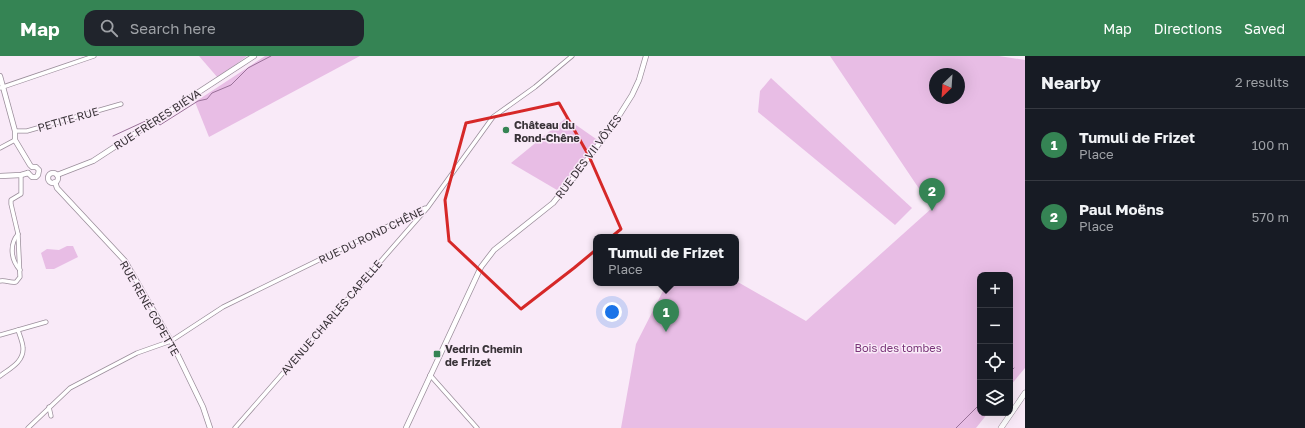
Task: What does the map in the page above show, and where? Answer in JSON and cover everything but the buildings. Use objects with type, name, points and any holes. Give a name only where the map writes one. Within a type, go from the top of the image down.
[{"type":"main road","points":[[1001,428],[1025,393]]},
{"type":"street","points":[[2,87],[85,57],[94,56]]},
{"type":"street","name":"RUE FRÈRES BIÉVA","points":[[57,175],[92,161],[254,56]]},
{"type":"street","name":"RUE DU ROND CHÊNE","points":[[28,428],[70,388],[137,353],[171,341],[222,307],[428,207],[493,117],[535,87],[572,56]]},
{"type":"street","name":"RUE DES VII VÔYES","points":[[406,428],[481,267],[494,250],[553,203],[575,176],[615,122],[632,95],[639,80],[646,56]]},
{"type":"street","points":[[0,76],[15,131],[15,140],[32,167],[36,167],[38,172],[48,176],[54,173],[58,178],[55,182],[50,182],[48,176]]},
{"type":"street","name":"PETITE RUE","points":[[15,131],[27,131],[121,104]]},
{"type":"street","points":[[0,148],[15,140]]},
{"type":"street","points":[[28,173],[29,168],[32,167]]},
{"type":"street","points":[[28,173],[32,177],[36,177],[38,172]]},
{"type":"street","points":[[0,176],[21,175],[28,173]]},
{"type":"street","points":[[0,281],[4,280],[10,283],[16,282],[20,277],[18,234],[10,204],[12,200],[21,194],[21,175]]},
{"type":"street","name":"RUE RENÉ COPETTE","points":[[55,182],[57,188],[125,261],[171,341],[203,407],[210,428]]},
{"type":"street","name":"AVENUE CHARLES CAPELLE","points":[[235,428],[428,207]]},
{"type":"street","points":[[18,234],[12,244],[14,264],[20,270]]},
{"type":"street","points":[[0,335],[46,322]]},
{"type":"street","points":[[0,376],[17,363],[22,357],[23,348],[18,330]]},
{"type":"street","points":[[430,375],[477,428]]},
{"type":"street","points":[[49,407],[51,416]]},
{"type":"highlighted area","points":[[559,103],[589,156],[621,229],[521,309],[449,241],[445,200],[466,123]]},
{"type":"green space","points":[[199,56],[247,56],[218,78]]},
{"type":"green space","points":[[265,56],[360,56],[209,137],[195,102]]},
{"type":"green space","name":"Bois des tombes","points":[[830,56],[999,56],[1025,60],[1025,368],[1013,382],[1013,272],[977,272],[977,416],[986,416],[976,428],[621,428],[636,344],[665,286],[739,286],[739,283],[806,321],[932,208]]},
{"type":"green space","points":[[771,78],[912,208],[895,225],[758,112],[760,91]]},
{"type":"green space","points":[[566,118],[599,141],[557,190],[511,163]]},
{"type":"green space","points":[[67,246],[73,246],[78,257],[54,269],[46,269],[41,253],[47,249],[59,250]]},
{"type":"waterway","points":[[156,122],[160,125],[198,101],[207,99],[212,93],[231,85],[248,68],[271,56]]},
{"type":"waterway","points":[[113,136],[152,118],[154,119]]},
{"type":"waterway","points":[[956,428],[977,407]]},
{"type":"place","name":"Château du Rond-Chêne","points":[[506,130]]},
{"type":"place","name":"Paul Moëns","points":[[932,211]]},
{"type":"place","name":"Tumuli de Frizet","points":[[666,332]]},
{"type":"place","name":"Vedrin Chemin de Frizet","points":[[437,354]]}]
